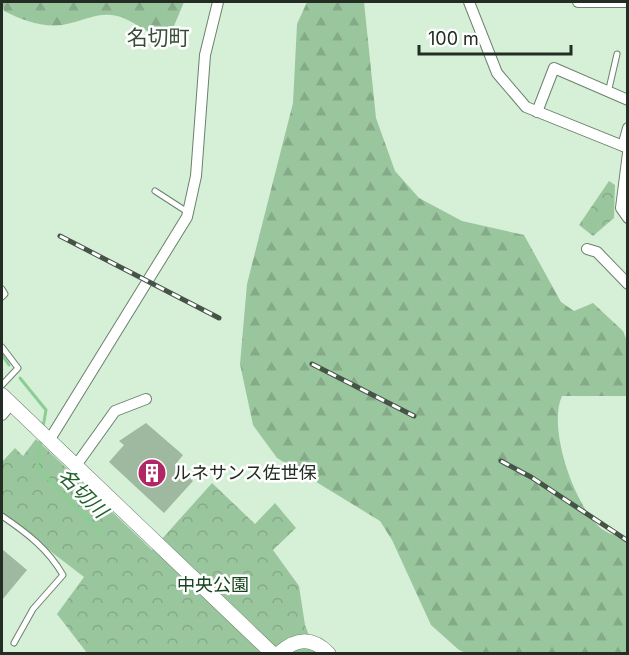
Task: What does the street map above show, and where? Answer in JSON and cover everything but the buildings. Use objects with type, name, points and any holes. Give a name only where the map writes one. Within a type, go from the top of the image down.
[{"type":"street","points":[[49,438],[189,213],[200,147],[205,55],[218,2]]},
{"type":"street","points":[[469,2],[497,74],[526,107],[626,149]]},
{"type":"street","points":[[578,2],[627,2]]},
{"type":"street","points":[[537,112],[554,68],[627,100]]},
{"type":"street","points":[[627,128],[621,208],[627,218]]},
{"type":"street","points":[[587,249],[597,252],[627,284]]},
{"type":"street","points":[[2,415],[6,399],[77,464],[273,654]]},
{"type":"street","points":[[77,464],[115,411],[146,399]]},
{"type":"street","points":[[278,654],[290,644],[311,640],[320,644],[329,654]]},
{"type":"lane","points":[[608,93],[617,54]]},
{"type":"lane","points":[[155,191],[189,213]]},
{"type":"lane","points":[[2,289],[5,294],[2,297]]},
{"type":"lane","points":[[2,347],[18,368],[2,385]]},
{"type":"lane","points":[[2,516],[38,542],[52,556],[63,575],[33,609],[14,643]]},
{"type":"green space","points":[[2,2],[184,2],[174,26],[161,36],[111,15],[96,16],[62,25],[45,25],[4,11]]},
{"type":"green space","points":[[307,2],[364,2],[376,118],[395,171],[419,198],[462,221],[524,235],[561,302],[574,311],[593,303],[623,331],[627,341],[627,396],[562,396],[558,410],[558,427],[566,467],[582,504],[602,529],[627,541],[627,653],[468,654],[459,650],[431,625],[392,540],[380,521],[277,458],[253,425],[240,364],[247,284],[293,103],[297,24]]},
{"type":"green space","points":[[609,181],[615,185],[614,218],[593,236],[579,225]]},
{"type":"green space","name":"中央公園","points":[[36,439],[152,550],[212,483],[255,524],[275,503],[296,528],[273,550],[299,586],[305,625],[316,653],[87,653],[57,614],[84,577],[2,514],[2,462],[15,448],[23,456]]},
{"type":"waterway","name":"名切川","points":[[2,355],[9,365]]},
{"type":"waterway","name":"名切川","points":[[20,378],[46,410],[43,427]]},
{"type":"waterway","name":"名切川","points":[[41,439],[37,467],[102,533]]},
{"type":"railway","points":[[60,236],[219,318]]},
{"type":"railway","points":[[312,364],[414,416]]},
{"type":"railway","points":[[501,461],[531,477],[628,541]]},
{"type":"place","name":"ルネサンス佐世保","points":[[152,473]]},
{"type":"district","name":"名切町","points":[[158,38]]}]
